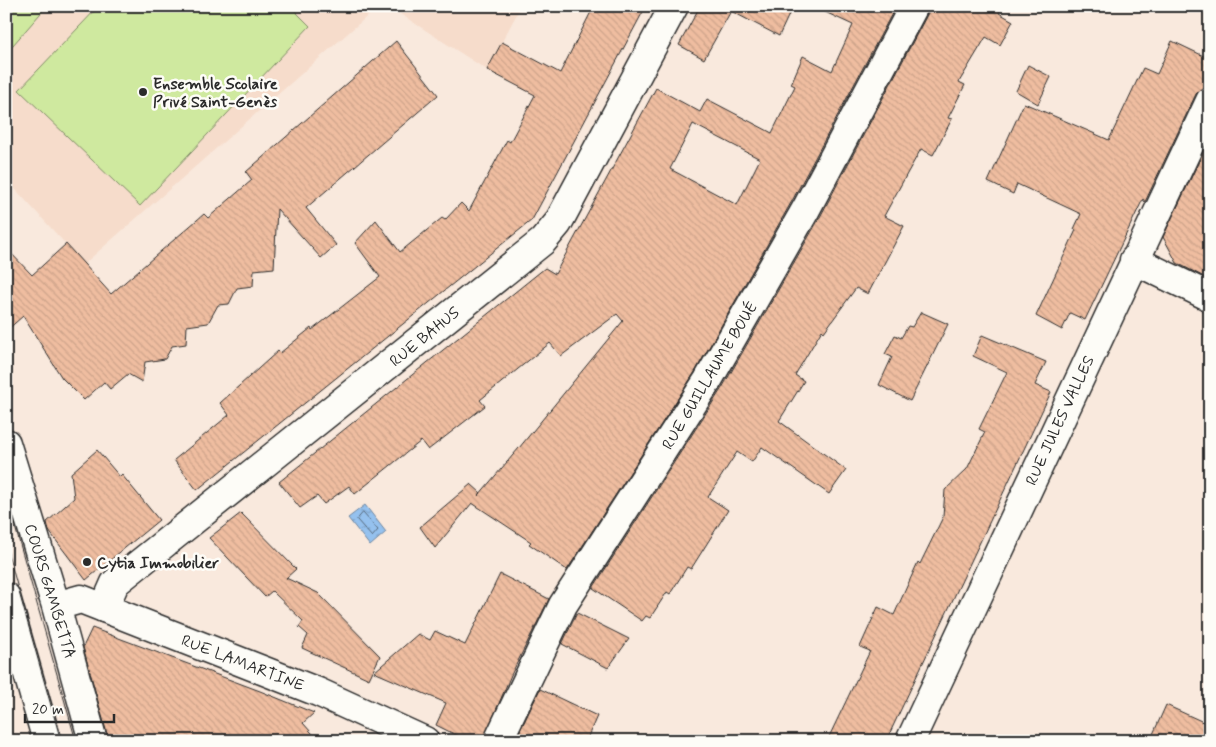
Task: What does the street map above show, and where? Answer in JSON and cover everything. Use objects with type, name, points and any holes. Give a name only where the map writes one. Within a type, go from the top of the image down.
[{"type":"street","name":"RUE BAHUS","points":[[104,608],[115,583],[543,241],[558,223],[674,6]]},
{"type":"street","name":"RUE GUILLAUME BOUÉ","points":[[498,741],[563,605],[708,380],[806,210],[914,6]]},
{"type":"street","name":"RUE JULES VALLES","points":[[910,741],[1210,101]]},
{"type":"street","points":[[1134,260],[1210,297]]},
{"type":"street","name":"COURS GAMBETTA","points":[[6,443],[56,606],[93,741]]},
{"type":"street","points":[[6,597],[47,741]]},
{"type":"street","name":"RUE LAMARTINE","points":[[56,606],[81,600],[104,608],[318,692],[425,741]]},
{"type":"shaded area","name":"Ensemble Scolaire Privé Saint-Genès","points":[[6,6],[379,6],[84,264],[6,179]]},
{"type":"shaded area","points":[[388,6],[521,6],[487,70]]},
{"type":"green space","points":[[6,6],[47,6],[6,53]]},
{"type":"green space","points":[[99,6],[290,6],[310,26],[140,206],[19,90]]},
{"type":"water","points":[[365,505],[386,532],[370,546],[348,518]]},
{"type":"building","points":[[594,6],[646,6],[532,220],[197,490],[174,460],[229,415],[220,403],[278,351],[280,353],[311,328],[312,330],[380,277],[355,243],[376,220],[400,252],[442,218],[445,220],[461,203],[469,211],[507,140],[510,142],[535,95],[487,70],[502,42],[560,73]]},
{"type":"building","points":[[700,6],[793,6],[779,36],[731,11],[704,59],[679,45]]},
{"type":"building","points":[[812,6],[896,6],[792,201],[695,372],[567,570],[529,544],[531,542],[472,503],[435,548],[420,527],[471,484],[481,493],[623,321],[617,314],[561,356],[550,343],[480,400],[485,406],[428,450],[421,441],[355,494],[349,486],[324,504],[317,496],[300,508],[279,482],[545,268],[555,274],[656,88],[700,112],[707,99],[772,133],[795,86],[791,84],[803,56],[832,71],[853,25]],"holes":[[[693,124],[760,159],[737,205],[670,169]]]},
{"type":"building","points":[[930,6],[1002,6],[999,13],[1013,21],[1000,45],[986,37],[959,82],[965,85],[948,118],[952,119],[933,155],[921,149],[884,216],[904,226],[868,294],[856,288],[824,332],[822,330],[795,375],[804,381],[779,421],[846,470],[829,494],[762,447],[752,462],[737,452],[708,497],[728,510],[691,569],[687,567],[670,594],[667,592],[650,618],[646,616],[642,621],[593,588],[722,388],[820,217]]},
{"type":"building","points":[[396,41],[438,95],[306,208],[336,245],[321,258],[277,209],[274,268],[254,270],[253,286],[237,288],[229,304],[218,305],[208,323],[187,326],[186,344],[172,346],[165,359],[145,362],[142,382],[128,374],[110,389],[104,382],[84,400],[62,378],[23,316],[6,331],[6,248],[32,275],[66,244],[111,294],[204,214],[208,218],[252,180],[246,172]]},
{"type":"building","points":[[1172,41],[1210,59],[1210,86],[1202,88],[1196,94],[1145,202],[1143,199],[1085,320],[1070,313],[1062,330],[1036,316],[1076,230],[1074,229],[1081,214],[1017,184],[1013,194],[988,182],[1024,103],[1109,140],[1143,68],[1157,74]]},
{"type":"building","points":[[1028,65],[1051,77],[1038,104],[1016,91]]},
{"type":"building","points":[[1210,138],[1210,280],[1177,263],[1163,237]]},
{"type":"building","points":[[921,312],[948,324],[910,401],[879,385],[892,357],[885,354],[895,335],[901,338],[908,326],[912,327]]},
{"type":"building","points":[[982,335],[1046,362],[1035,385],[1051,392],[886,741],[827,741],[870,651],[860,647],[878,607],[894,615],[918,562],[920,564],[943,517],[945,490],[967,469],[985,432],[979,429],[1007,372],[973,356]]},
{"type":"building","points":[[97,450],[120,477],[122,475],[159,520],[86,580],[49,531],[47,522],[74,498],[71,473]]},
{"type":"building","points":[[241,513],[296,569],[286,578],[318,593],[380,656],[369,679],[302,648],[308,635],[299,627],[303,621],[272,591],[265,597],[209,538]]},
{"type":"building","points":[[500,574],[549,599],[511,675],[483,741],[468,741],[436,725],[446,703],[374,672],[418,634],[430,640],[435,631],[465,645]]},
{"type":"building","points":[[577,613],[629,639],[608,668],[562,644]]},
{"type":"building","points":[[92,628],[314,713],[303,723],[319,741],[109,741],[83,647]]},
{"type":"building","points":[[540,689],[597,716],[586,741],[515,741]]},
{"type":"building","points":[[1166,705],[1210,725],[1210,741],[1150,741]]},
{"type":"tram line","points":[[6,495],[76,741]]},
{"type":"tram line","points":[[6,546],[61,741]]},
{"type":"place","name":"Ensemble Scolaire Privé Saint-Genès","points":[[143,92]]},
{"type":"place","name":"Cytia Immobilier","points":[[87,562]]}]
